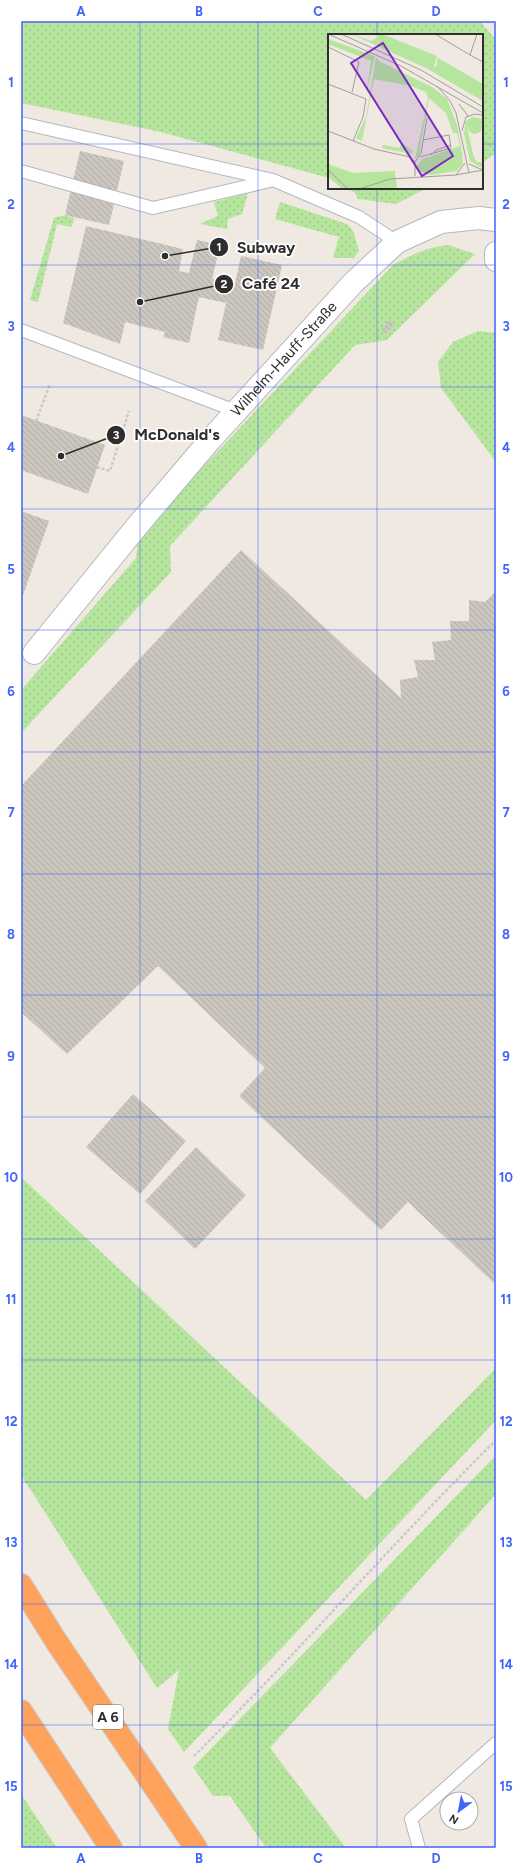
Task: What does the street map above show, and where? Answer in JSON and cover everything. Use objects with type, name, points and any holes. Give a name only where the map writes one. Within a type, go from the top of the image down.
[{"type":"highway","name":"A 6","points":[[21,1585],[196,1848]]},
{"type":"highway","points":[[21,1711],[111,1848]]},
{"type":"street","name":"Wilhelm-Hauff-Straße","points":[[34,653],[138,525],[236,411],[353,283],[398,242],[441,222],[479,218],[496,220]]},
{"type":"street","points":[[496,253],[496,260]]},
{"type":"lane","points":[[21,123],[273,180],[359,217],[398,242]]},
{"type":"lane","points":[[21,171],[153,208],[273,180]]},
{"type":"lane","points":[[21,330],[236,411]]},
{"type":"lane","points":[[419,1848],[411,1819],[496,1743]]},
{"type":"path","points":[[36,421],[50,384]]},
{"type":"path","points":[[97,467],[110,470],[129,411]]},
{"type":"path","points":[[194,1756],[234,1716],[440,1496],[496,1440]]},
{"type":"path","points":[[21,1845],[28,1848]]},
{"type":"green space","points":[[21,21],[480,21],[496,40],[496,153],[483,162],[483,34],[328,34],[328,178],[161,132],[21,103]]},
{"type":"green space","points":[[349,189],[425,189],[396,204],[358,199],[355,193]]},
{"type":"green space","points":[[248,193],[242,214],[228,219],[227,229],[200,224],[218,216],[214,202]]},
{"type":"green space","points":[[280,202],[347,224],[353,231],[359,251],[354,258],[333,258],[339,237],[275,219]]},
{"type":"green space","points":[[65,215],[74,218],[72,227],[57,224],[38,302],[30,300],[54,218]]},
{"type":"green space","points":[[448,245],[475,254],[387,340],[355,345],[170,546],[171,572],[21,733],[21,690],[136,558],[139,535],[393,265],[420,252]]},
{"type":"green space","points":[[478,331],[496,333],[496,462],[441,388],[438,362],[453,342]]},
{"type":"green space","points":[[21,1177],[366,1500],[496,1368],[496,1420],[184,1752],[168,1729],[179,1670],[157,1688],[21,1475]]},
{"type":"green space","points":[[496,1455],[496,1494],[270,1748],[346,1848],[266,1848],[230,1796],[213,1796],[193,1767]]},
{"type":"green space","points":[[21,1794],[57,1848],[21,1848]]},
{"type":"building","points":[[80,151],[124,161],[109,225],[65,215]]},
{"type":"building","points":[[86,226],[183,249],[179,271],[189,273],[197,240],[220,245],[212,279],[235,284],[241,256],[282,265],[263,350],[218,340],[226,303],[199,297],[189,343],[163,337],[165,332],[125,322],[120,344],[63,323]]},
{"type":"building","points":[[390,320],[395,324],[385,334],[381,330]]},
{"type":"building","points":[[21,415],[105,445],[88,494],[21,470]]},
{"type":"building","points":[[21,511],[49,521],[21,601]]},
{"type":"building","points":[[241,550],[401,698],[400,680],[418,677],[414,660],[435,660],[432,642],[451,640],[450,621],[469,621],[469,600],[485,602],[496,591],[496,1285],[408,1202],[381,1230],[239,1096],[265,1068],[158,966],[67,1054],[21,1012],[21,786]]},
{"type":"building","points":[[133,1094],[186,1141],[140,1194],[86,1147]]},
{"type":"building","points":[[196,1147],[246,1195],[195,1249],[145,1201]]},
{"type":"place","name":"Subway","points":[[165,256]]},
{"type":"place","name":"Café 24","points":[[140,302]]},
{"type":"place","name":"McDonald's","points":[[61,456]]}]
